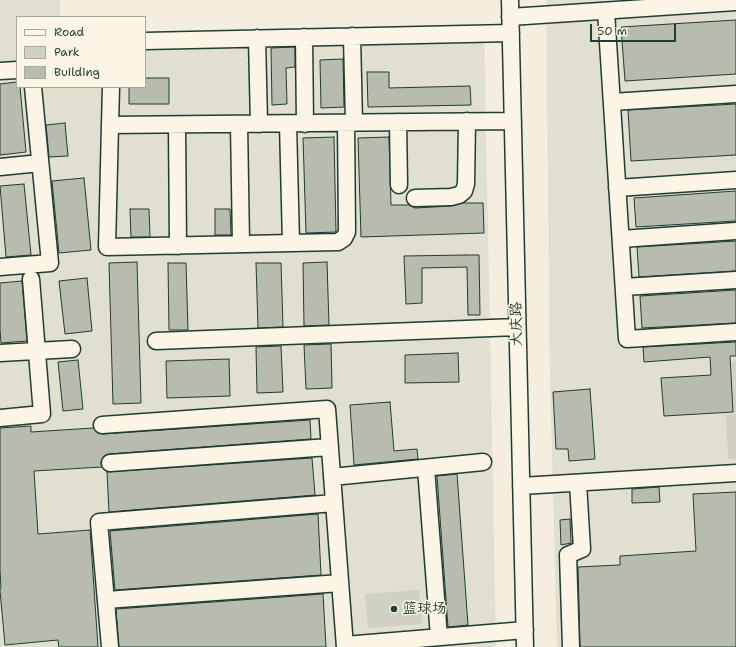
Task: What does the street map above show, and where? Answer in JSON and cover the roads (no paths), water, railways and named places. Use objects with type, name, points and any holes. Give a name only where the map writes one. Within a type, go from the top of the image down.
[{"type":"street","name":"大庆路","points":[[510,0],[525,647]]},
{"type":"street","points":[[510,17],[606,11],[637,4],[736,2]]},
{"type":"street","points":[[606,11],[627,339],[736,332]]},
{"type":"street","points":[[146,41],[511,33]]},
{"type":"street","points":[[111,88],[107,248],[338,242],[344,238],[347,232],[352,36]]},
{"type":"street","points":[[304,37],[305,124]]},
{"type":"street","points":[[258,38],[259,124]]},
{"type":"street","points":[[0,71],[16,70]]},
{"type":"street","points":[[0,267],[50,263],[33,88]]},
{"type":"street","points":[[612,102],[736,94]]},
{"type":"street","points":[[110,125],[513,121]]},
{"type":"street","points":[[398,122],[399,185]]},
{"type":"street","points":[[415,198],[452,197],[460,195],[464,191],[466,184],[467,122]]},
{"type":"street","points":[[177,124],[178,246]]},
{"type":"street","points":[[239,124],[241,244]]},
{"type":"street","points":[[288,124],[291,243]]},
{"type":"street","points":[[0,166],[40,164]]},
{"type":"street","points":[[618,188],[736,180]]},
{"type":"street","points":[[621,239],[736,231]]},
{"type":"street","points":[[0,418],[42,414],[31,279]]},
{"type":"street","points":[[624,287],[736,280]]},
{"type":"street","points":[[156,341],[517,327]]},
{"type":"street","points":[[0,353],[72,349]]},
{"type":"street","points":[[102,425],[326,409],[345,646],[439,637],[474,641],[525,630]]},
{"type":"street","points":[[110,463],[330,447]]},
{"type":"street","points":[[332,477],[483,462]]},
{"type":"street","points":[[426,468],[439,637]]},
{"type":"street","points":[[521,486],[736,473]]},
{"type":"street","points":[[571,647],[568,556],[582,548],[578,483]]},
{"type":"street","points":[[110,647],[100,522],[334,503]]},
{"type":"street","points":[[106,600],[340,582]]},
{"type":"place","name":"篮球场","points":[[394,609]]}]
